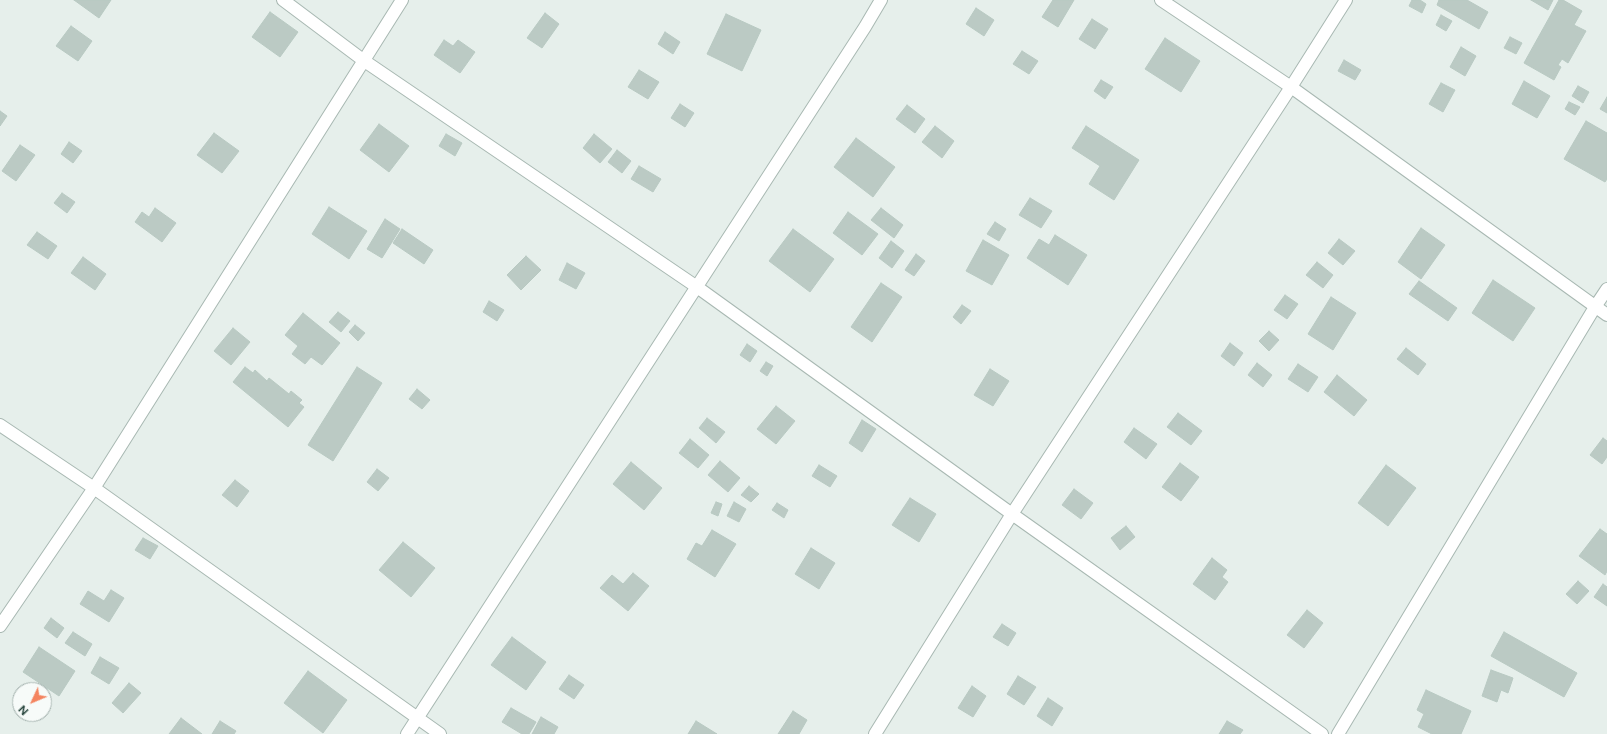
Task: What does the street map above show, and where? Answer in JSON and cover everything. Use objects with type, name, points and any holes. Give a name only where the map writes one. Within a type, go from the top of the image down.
[{"type":"street","points":[[283,0],[363,60],[697,287],[1012,514],[1322,734]]},
{"type":"street","points":[[0,626],[94,488],[402,0]]},
{"type":"street","points":[[407,734],[865,27],[881,0]]},
{"type":"street","points":[[1161,0],[1291,87],[1607,315]]},
{"type":"street","points":[[876,734],[1012,514],[1291,87],[1346,0]]},
{"type":"street","points":[[1338,734],[1607,289]]},
{"type":"street","points":[[0,425],[94,488],[440,734]]},
{"type":"building","points":[[74,0],[111,0],[99,18]]},
{"type":"building","points":[[1053,0],[1074,0],[1058,27],[1042,17]]},
{"type":"building","points":[[1412,0],[1420,0],[1426,4],[1422,13],[1409,6]]},
{"type":"building","points":[[1439,0],[1467,0],[1488,12],[1479,29],[1437,5]]},
{"type":"building","points":[[1531,0],[1553,0],[1548,10]]},
{"type":"building","points":[[1559,0],[1563,0],[1582,11],[1574,25],[1586,31],[1568,63],[1562,59],[1558,65],[1561,67],[1554,80],[1524,63]]},
{"type":"building","points":[[976,8],[994,20],[984,36],[966,24]]},
{"type":"building","points":[[270,12],[298,32],[280,57],[252,37]]},
{"type":"building","points":[[545,13],[559,24],[542,48],[527,38]]},
{"type":"building","points":[[726,14],[761,30],[742,71],[707,54]]},
{"type":"building","points":[[1441,15],[1452,21],[1446,31],[1436,25]]},
{"type":"building","points":[[1092,19],[1108,29],[1095,49],[1079,39]]},
{"type":"building","points":[[71,26],[92,41],[78,61],[56,46]]},
{"type":"building","points":[[665,32],[680,42],[673,54],[658,44]]},
{"type":"building","points":[[1510,37],[1522,43],[1516,54],[1504,48]]},
{"type":"building","points":[[1165,38],[1200,61],[1181,92],[1145,69]]},
{"type":"building","points":[[444,40],[453,46],[458,40],[475,52],[460,73],[434,55]]},
{"type":"building","points":[[1461,47],[1476,56],[1465,76],[1450,67]]},
{"type":"building","points":[[1022,51],[1038,61],[1029,74],[1013,64]]},
{"type":"building","points":[[1344,60],[1361,70],[1355,80],[1338,71]]},
{"type":"building","points":[[639,70],[659,82],[648,99],[628,87]]},
{"type":"building","points":[[1101,80],[1113,87],[1105,99],[1094,91]]},
{"type":"building","points":[[1524,81],[1550,96],[1537,118],[1512,104]]},
{"type":"building","points":[[1441,83],[1455,90],[1443,112],[1429,104]]},
{"type":"building","points":[[1578,86],[1589,92],[1583,103],[1572,96]]},
{"type":"building","points":[[1607,97],[1607,113],[1600,109]]},
{"type":"building","points":[[1569,102],[1580,107],[1575,115],[1565,109]]},
{"type":"building","points":[[680,104],[694,113],[685,127],[671,118]]},
{"type":"building","points":[[907,105],[925,119],[915,133],[896,119]]},
{"type":"building","points":[[0,111],[7,116],[0,126]]},
{"type":"building","points":[[1586,121],[1607,133],[1607,179],[1605,182],[1564,159]]},
{"type":"building","points":[[379,124],[409,146],[389,172],[360,150]]},
{"type":"building","points":[[935,126],[954,141],[942,158],[922,142]]},
{"type":"building","points":[[1086,126],[1139,160],[1114,200],[1089,184],[1100,166],[1072,148]]},
{"type":"building","points":[[214,133],[239,151],[222,173],[197,155]]},
{"type":"building","points":[[446,134],[462,143],[455,156],[439,146]]},
{"type":"building","points":[[594,134],[612,149],[600,163],[583,148]]},
{"type":"building","points":[[856,138],[895,167],[873,197],[834,167]]},
{"type":"building","points":[[69,142],[82,151],[73,163],[61,154]]},
{"type":"building","points":[[20,145],[35,155],[16,181],[2,171]]},
{"type":"building","points":[[617,150],[631,161],[622,173],[608,162]]},
{"type":"building","points":[[639,166],[661,179],[653,192],[631,179]]},
{"type":"building","points":[[62,193],[75,202],[67,213],[54,203]]},
{"type":"building","points":[[1030,198],[1052,211],[1041,228],[1019,215]]},
{"type":"building","points":[[329,207],[367,231],[349,259],[312,234]]},
{"type":"building","points":[[155,208],[176,223],[162,242],[135,222],[142,212],[149,217]]},
{"type":"building","points":[[881,208],[903,225],[894,238],[871,220]]},
{"type":"building","points":[[848,212],[878,234],[862,255],[833,233]]},
{"type":"building","points":[[385,219],[400,229],[382,258],[367,249]]},
{"type":"building","points":[[995,222],[1006,229],[999,241],[987,234]]},
{"type":"building","points":[[1421,228],[1445,245],[1421,279],[1398,262]]},
{"type":"building","points":[[402,229],[433,250],[424,264],[393,243]]},
{"type":"building","points":[[793,229],[834,259],[810,292],[769,261]]},
{"type":"building","points":[[37,232],[57,246],[48,259],[27,245]]},
{"type":"building","points":[[1055,235],[1087,255],[1068,285],[1027,258],[1039,239],[1049,245]]},
{"type":"building","points":[[1339,239],[1355,251],[1343,265],[1328,253]]},
{"type":"building","points":[[983,240],[1009,255],[992,285],[966,271]]},
{"type":"building","points":[[891,241],[904,251],[892,268],[879,258]]},
{"type":"building","points":[[916,254],[925,261],[914,276],[905,270]]},
{"type":"building","points":[[526,256],[541,270],[521,290],[507,275]]},
{"type":"building","points":[[83,257],[106,274],[95,290],[71,273]]},
{"type":"building","points":[[1317,262],[1333,275],[1323,288],[1306,275]]},
{"type":"building","points":[[567,263],[585,273],[576,289],[559,280]]},
{"type":"building","points":[[1493,280],[1535,308],[1513,341],[1472,313]]},
{"type":"building","points":[[1419,281],[1457,308],[1448,321],[1409,294]]},
{"type":"building","points":[[881,283],[902,297],[872,342],[851,327]]},
{"type":"building","points":[[1285,295],[1298,304],[1287,319],[1274,310]]},
{"type":"building","points":[[1331,297],[1356,313],[1333,350],[1308,334]]},
{"type":"building","points":[[489,301],[504,310],[497,321],[483,312]]},
{"type":"building","points":[[962,305],[971,311],[961,324],[953,317]]},
{"type":"building","points":[[338,312],[350,321],[341,332],[329,322]]},
{"type":"building","points":[[303,313],[340,343],[322,365],[311,357],[305,364],[292,354],[298,346],[285,335]]},
{"type":"building","points":[[355,325],[365,333],[358,341],[349,332]]},
{"type":"building","points":[[233,328],[250,342],[231,365],[214,351]]},
{"type":"building","points":[[1269,331],[1279,340],[1269,351],[1259,341]]},
{"type":"building","points":[[1230,343],[1243,353],[1234,366],[1221,356]]},
{"type":"building","points":[[747,344],[757,351],[750,362],[740,355]]},
{"type":"building","points":[[1406,348],[1426,364],[1418,375],[1397,359]]},
{"type":"building","points":[[766,362],[773,366],[767,376],[760,371]]},
{"type":"building","points":[[1257,363],[1272,375],[1263,387],[1248,375]]},
{"type":"building","points":[[1298,364],[1318,377],[1308,392],[1288,379]]},
{"type":"building","points":[[245,367],[253,373],[255,370],[267,381],[269,378],[289,394],[291,391],[302,400],[299,403],[304,407],[288,427],[233,382]]},
{"type":"building","points":[[357,367],[382,383],[333,461],[308,445]]},
{"type":"building","points":[[990,369],[1009,381],[993,406],[974,395]]},
{"type":"building","points":[[1337,375],[1367,400],[1354,416],[1324,392]]},
{"type":"building","points":[[417,389],[430,400],[422,409],[409,399]]},
{"type":"building","points":[[776,406],[795,421],[776,444],[757,429]]},
{"type":"building","points":[[1178,413],[1202,431],[1191,445],[1167,427]]},
{"type":"building","points":[[707,418],[725,432],[716,443],[699,428]]},
{"type":"building","points":[[862,420],[876,429],[862,452],[849,443]]},
{"type":"building","points":[[1134,428],[1157,444],[1146,459],[1124,442]]},
{"type":"building","points":[[1603,438],[1607,441],[1607,457],[1602,464],[1590,455]]},
{"type":"building","points":[[690,439],[709,455],[698,468],[679,453]]},
{"type":"building","points":[[720,461],[740,478],[728,492],[708,475]]},
{"type":"building","points":[[631,462],[662,488],[644,510],[613,484]]},
{"type":"building","points":[[1180,463],[1199,477],[1181,501],[1162,487]]},
{"type":"building","points":[[819,465],[837,476],[830,487],[812,476]]},
{"type":"building","points":[[1386,465],[1416,488],[1388,526],[1358,503]]},
{"type":"building","points":[[377,469],[389,478],[378,491],[367,482]]},
{"type":"building","points":[[235,480],[249,491],[237,507],[222,495]]},
{"type":"building","points":[[749,486],[759,494],[751,502],[741,495]]},
{"type":"building","points":[[1074,489],[1093,503],[1081,519],[1062,505]]},
{"type":"building","points":[[910,498],[936,514],[919,542],[892,525]]},
{"type":"building","points":[[716,502],[722,504],[718,516],[711,513]]},
{"type":"building","points":[[734,502],[746,509],[739,522],[727,516]]},
{"type":"building","points":[[777,503],[788,510],[784,518],[772,510]]},
{"type":"building","points":[[1126,526],[1135,537],[1120,550],[1111,538]]},
{"type":"building","points":[[1600,529],[1607,534],[1607,571],[1605,575],[1579,556]]},
{"type":"building","points":[[712,530],[736,544],[715,577],[687,559],[696,543],[702,546]]},
{"type":"building","points":[[143,538],[158,546],[150,559],[135,550]]},
{"type":"building","points":[[403,542],[435,568],[411,597],[379,570]]},
{"type":"building","points":[[811,548],[835,563],[819,589],[795,574]]},
{"type":"building","points":[[1212,558],[1227,570],[1222,577],[1228,582],[1215,600],[1193,584]]},
{"type":"building","points":[[633,573],[649,586],[628,611],[600,588],[612,575],[623,584]]},
{"type":"building","points":[[1578,581],[1589,591],[1577,604],[1566,594]]},
{"type":"building","points":[[1603,584],[1607,587],[1607,606],[1594,597]]},
{"type":"building","points":[[111,590],[124,598],[109,622],[80,604],[88,591],[104,601]]},
{"type":"building","points":[[1307,610],[1323,623],[1304,648],[1287,635]]},
{"type":"building","points":[[51,618],[64,628],[57,638],[44,628]]},
{"type":"building","points":[[1002,624],[1016,633],[1008,646],[993,637]]},
{"type":"building","points":[[73,632],[92,644],[85,656],[65,643]]},
{"type":"building","points":[[1504,632],[1577,673],[1564,697],[1491,656]]},
{"type":"building","points":[[512,637],[546,662],[526,690],[491,665]]},
{"type":"building","points":[[39,647],[75,671],[59,696],[52,691],[52,682],[38,682],[23,672]]},
{"type":"building","points":[[100,657],[119,668],[109,684],[91,673]]},
{"type":"building","points":[[1491,670],[1513,678],[1508,693],[1501,690],[1497,702],[1482,696]]},
{"type":"building","points":[[308,671],[347,700],[323,733],[284,703]]},
{"type":"building","points":[[569,675],[584,685],[574,699],[559,689]]},
{"type":"building","points":[[1018,676],[1036,687],[1024,705],[1007,694]]},
{"type":"building","points":[[129,683],[141,693],[123,713],[112,703]]},
{"type":"building","points":[[972,686],[986,696],[973,717],[958,708]]},
{"type":"building","points":[[1426,690],[1471,711],[1461,734],[1432,734],[1418,727],[1424,714],[1417,710]]},
{"type":"building","points":[[1048,698],[1063,708],[1052,726],[1037,716]]},
{"type":"building","points":[[511,708],[536,722],[529,734],[522,734],[502,722]]},
{"type":"building","points":[[793,711],[807,720],[799,734],[778,734]]},
{"type":"building","points":[[541,717],[558,727],[554,734],[532,734]]},
{"type":"building","points":[[181,718],[202,734],[169,734]]},
{"type":"building","points":[[220,721],[236,731],[234,734],[212,734]]},
{"type":"building","points":[[696,721],[717,734],[688,734]]},
{"type":"building","points":[[1227,721],[1243,730],[1240,734],[1219,734]]}]
